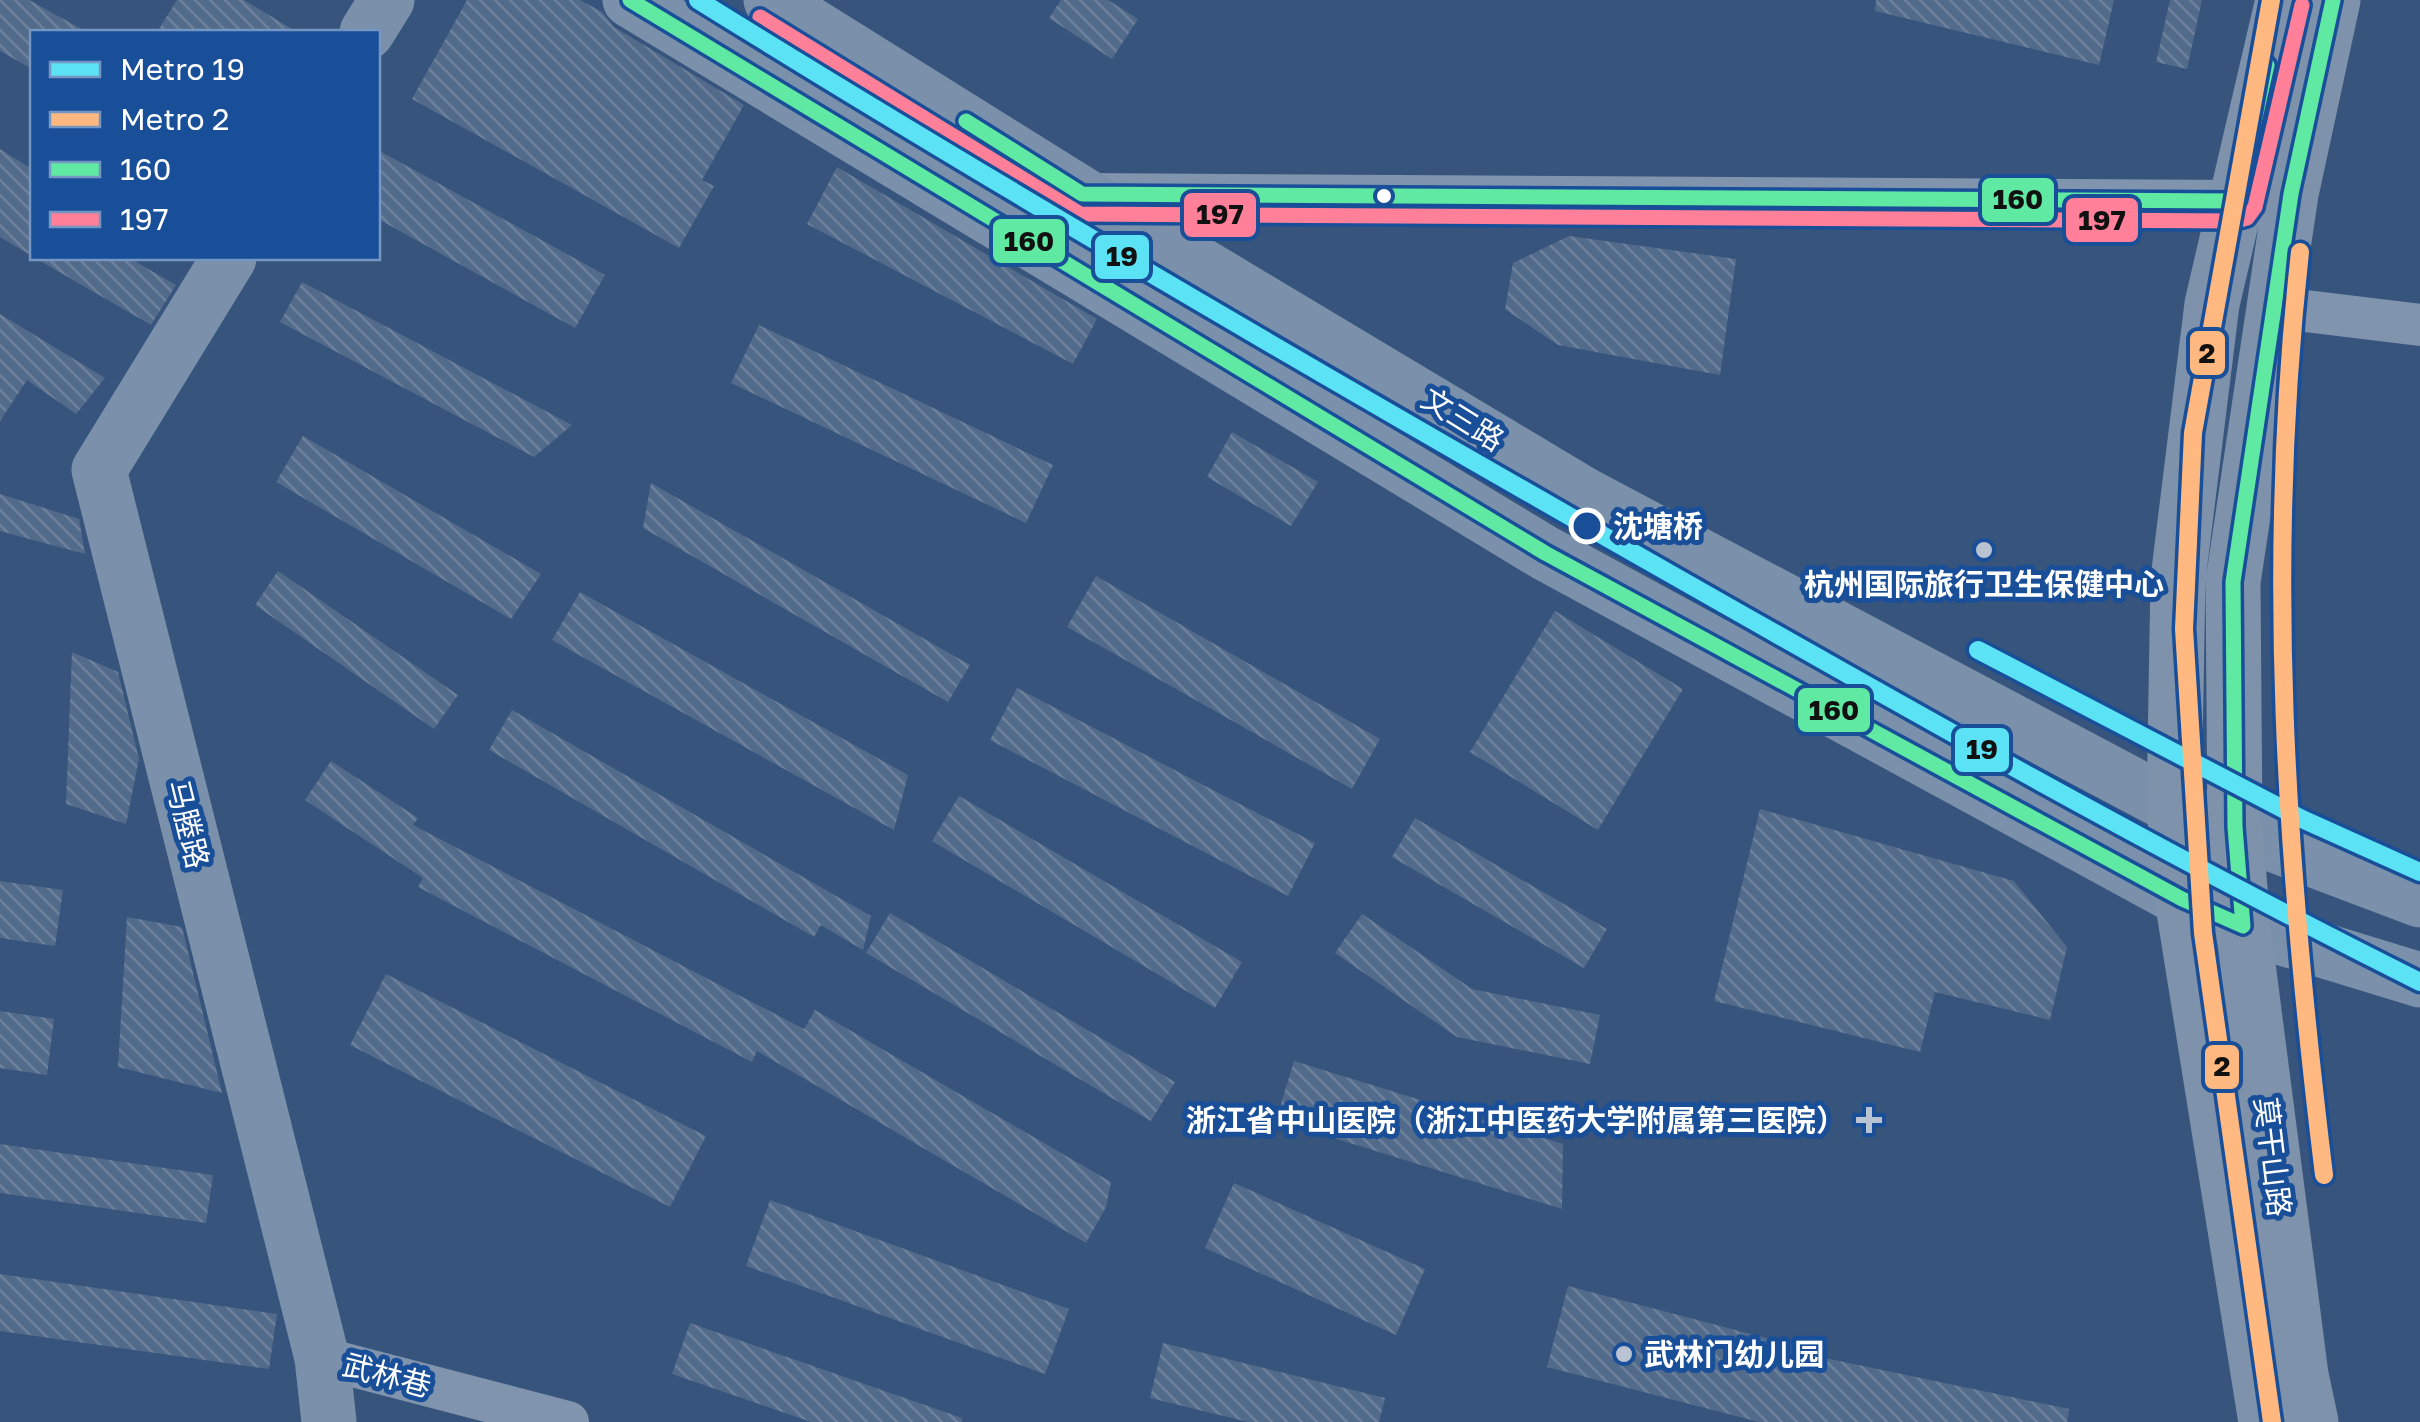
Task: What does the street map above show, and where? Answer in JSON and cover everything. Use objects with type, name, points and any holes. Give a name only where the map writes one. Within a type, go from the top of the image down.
[{"type":"main road","points":[[368,30],[387,0]]},
{"type":"main road","points":[[630,0],[1545,553],[2182,900],[2243,926],[2420,980]]},
{"type":"main road","name":"文三路","points":[[771,0],[1082,194],[1585,495],[2174,806],[2420,900]]},
{"type":"main road","name":"莫干山路","points":[[2266,1422],[2182,900],[2174,806],[2178,579],[2212,304],[2282,0]]},
{"type":"main road","name":"莫干山路","points":[[2310,1422],[2300,1376],[2243,926],[2235,828],[2233,582],[2272,306],[2334,0]]},
{"type":"main road","name":"马塍路","points":[[228,260],[99,470],[322,1358],[329,1422]]},
{"type":"street","points":[[1082,194],[2236,202]]},
{"type":"street","points":[[2272,306],[2420,325]]},
{"type":"street","name":"武林巷","points":[[322,1358],[568,1422]]},
{"type":"building","points":[[0,0],[29,0],[83,30],[30,30],[30,68],[0,51]]},
{"type":"building","points":[[177,0],[244,0],[294,30],[158,30]]},
{"type":"building","points":[[467,0],[580,0],[602,12],[614,27],[744,105],[702,180],[714,186],[679,248],[412,99]]},
{"type":"building","points":[[1061,0],[1108,0],[1138,19],[1112,59],[1049,18]]},
{"type":"building","points":[[1876,0],[2114,0],[2099,65],[1875,11]]},
{"type":"building","points":[[2170,0],[2202,0],[2187,69],[2156,62]]},
{"type":"building","points":[[0,149],[30,168],[30,255],[0,237]]},
{"type":"building","points":[[380,151],[605,275],[575,328],[380,220]]},
{"type":"building","points":[[837,167],[1097,319],[1073,364],[807,224]]},
{"type":"building","points":[[1569,236],[1736,259],[1720,375],[1558,345],[1505,309],[1513,263]]},
{"type":"building","points":[[38,260],[132,260],[176,285],[151,325]]},
{"type":"building","points":[[302,282],[572,425],[534,457],[280,322]]},
{"type":"building","points":[[0,314],[105,378],[76,414],[27,380],[0,421]]},
{"type":"building","points":[[759,325],[1053,465],[1026,523],[731,383]]},
{"type":"building","points":[[1232,432],[1318,482],[1291,526],[1207,477]]},
{"type":"building","points":[[303,436],[541,574],[511,619],[276,482]]},
{"type":"building","points":[[651,483],[970,665],[948,702],[643,528]]},
{"type":"building","points":[[0,494],[79,519],[85,554],[0,531]]},
{"type":"building","points":[[278,571],[458,695],[434,729],[255,605]]},
{"type":"building","points":[[1096,576],[1380,739],[1352,789],[1067,627]]},
{"type":"building","points":[[580,592],[908,775],[894,830],[552,640]]},
{"type":"building","points":[[1555,611],[1683,689],[1598,830],[1470,752]]},
{"type":"building","points":[[72,652],[118,672],[139,759],[126,824],[66,804]]},
{"type":"building","points":[[1017,688],[1315,843],[1288,896],[990,740]]},
{"type":"building","points":[[512,710],[871,916],[863,950],[821,925],[814,937],[489,750]]},
{"type":"building","points":[[331,761],[418,818],[413,825],[804,1029],[815,1010],[1111,1182],[1106,1207],[1086,1243],[757,1051],[752,1062],[418,887],[423,878],[305,800]]},
{"type":"building","points":[[959,796],[1242,962],[1215,1008],[932,841]]},
{"type":"building","points":[[1760,809],[2014,881],[2067,947],[2050,1020],[1935,992],[1920,1052],[1714,1001]]},
{"type":"building","points":[[1415,818],[1607,929],[1584,968],[1392,857]]},
{"type":"building","points":[[0,881],[63,890],[55,946],[0,938]]},
{"type":"building","points":[[890,913],[1175,1082],[1151,1121],[866,953]]},
{"type":"building","points":[[1362,914],[1472,989],[1600,1015],[1590,1064],[1457,1037],[1335,953]]},
{"type":"building","points":[[127,917],[182,927],[222,1093],[118,1067]]},
{"type":"building","points":[[386,974],[706,1136],[670,1207],[350,1045]]},
{"type":"building","points":[[0,1011],[54,1019],[47,1075],[0,1068]]},
{"type":"building","points":[[1294,1061],[1563,1144],[1562,1209],[1276,1120]]},
{"type":"building","points":[[0,1144],[213,1175],[206,1223],[0,1193]]},
{"type":"building","points":[[1234,1183],[1425,1269],[1396,1335],[1205,1248]]},
{"type":"building","points":[[770,1200],[1069,1309],[1045,1374],[746,1266]]},
{"type":"building","points":[[0,1274],[277,1314],[269,1369],[0,1331]]},
{"type":"building","points":[[1568,1286],[1808,1349],[1806,1354],[2069,1409],[2067,1422],[1759,1422],[1547,1367]]},
{"type":"building","points":[[690,1323],[962,1418],[962,1422],[811,1422],[672,1374]]},
{"type":"building","points":[[1163,1343],[1385,1398],[1379,1422],[1248,1422],[1150,1398]]},
{"type":"metro line","name":"19","points":[[698,0],[1062,221],[1553,507],[2045,785],[2420,982]]},
{"type":"metro line","name":"2","points":[[2271,0],[2193,433],[2184,629],[2203,933],[2272,1422]]},
{"type":"metro line","name":"2","points":[[2300,252],[2289,369],[2282,600],[2290,829],[2324,1175]]},
{"type":"metro line","name":"19","points":[[1978,650],[2302,819],[2420,872]]},
{"type":"transit line","name":"160","points":[[630,0],[1545,553],[2182,899],[2243,926],[2235,827],[2233,582],[2291,194],[2333,0]]},
{"type":"transit line","name":"197","points":[[760,17],[1080,214],[2236,221],[2247,218],[2255,207],[2302,5]]},
{"type":"transit line","name":"160","points":[[966,121],[1082,194],[2236,201],[2267,65]]},
{"type":"place","name":"沈塘桥","points":[[1587,526]]},
{"type":"place","name":"杭州国际旅行卫生保健中心","points":[[1984,550]]},
{"type":"place","name":"浙江省中山医院（浙江中医药大学附属第三医院）","points":[[1869,1120]]},
{"type":"place","name":"武林门幼儿园","points":[[1624,1354]]}]
